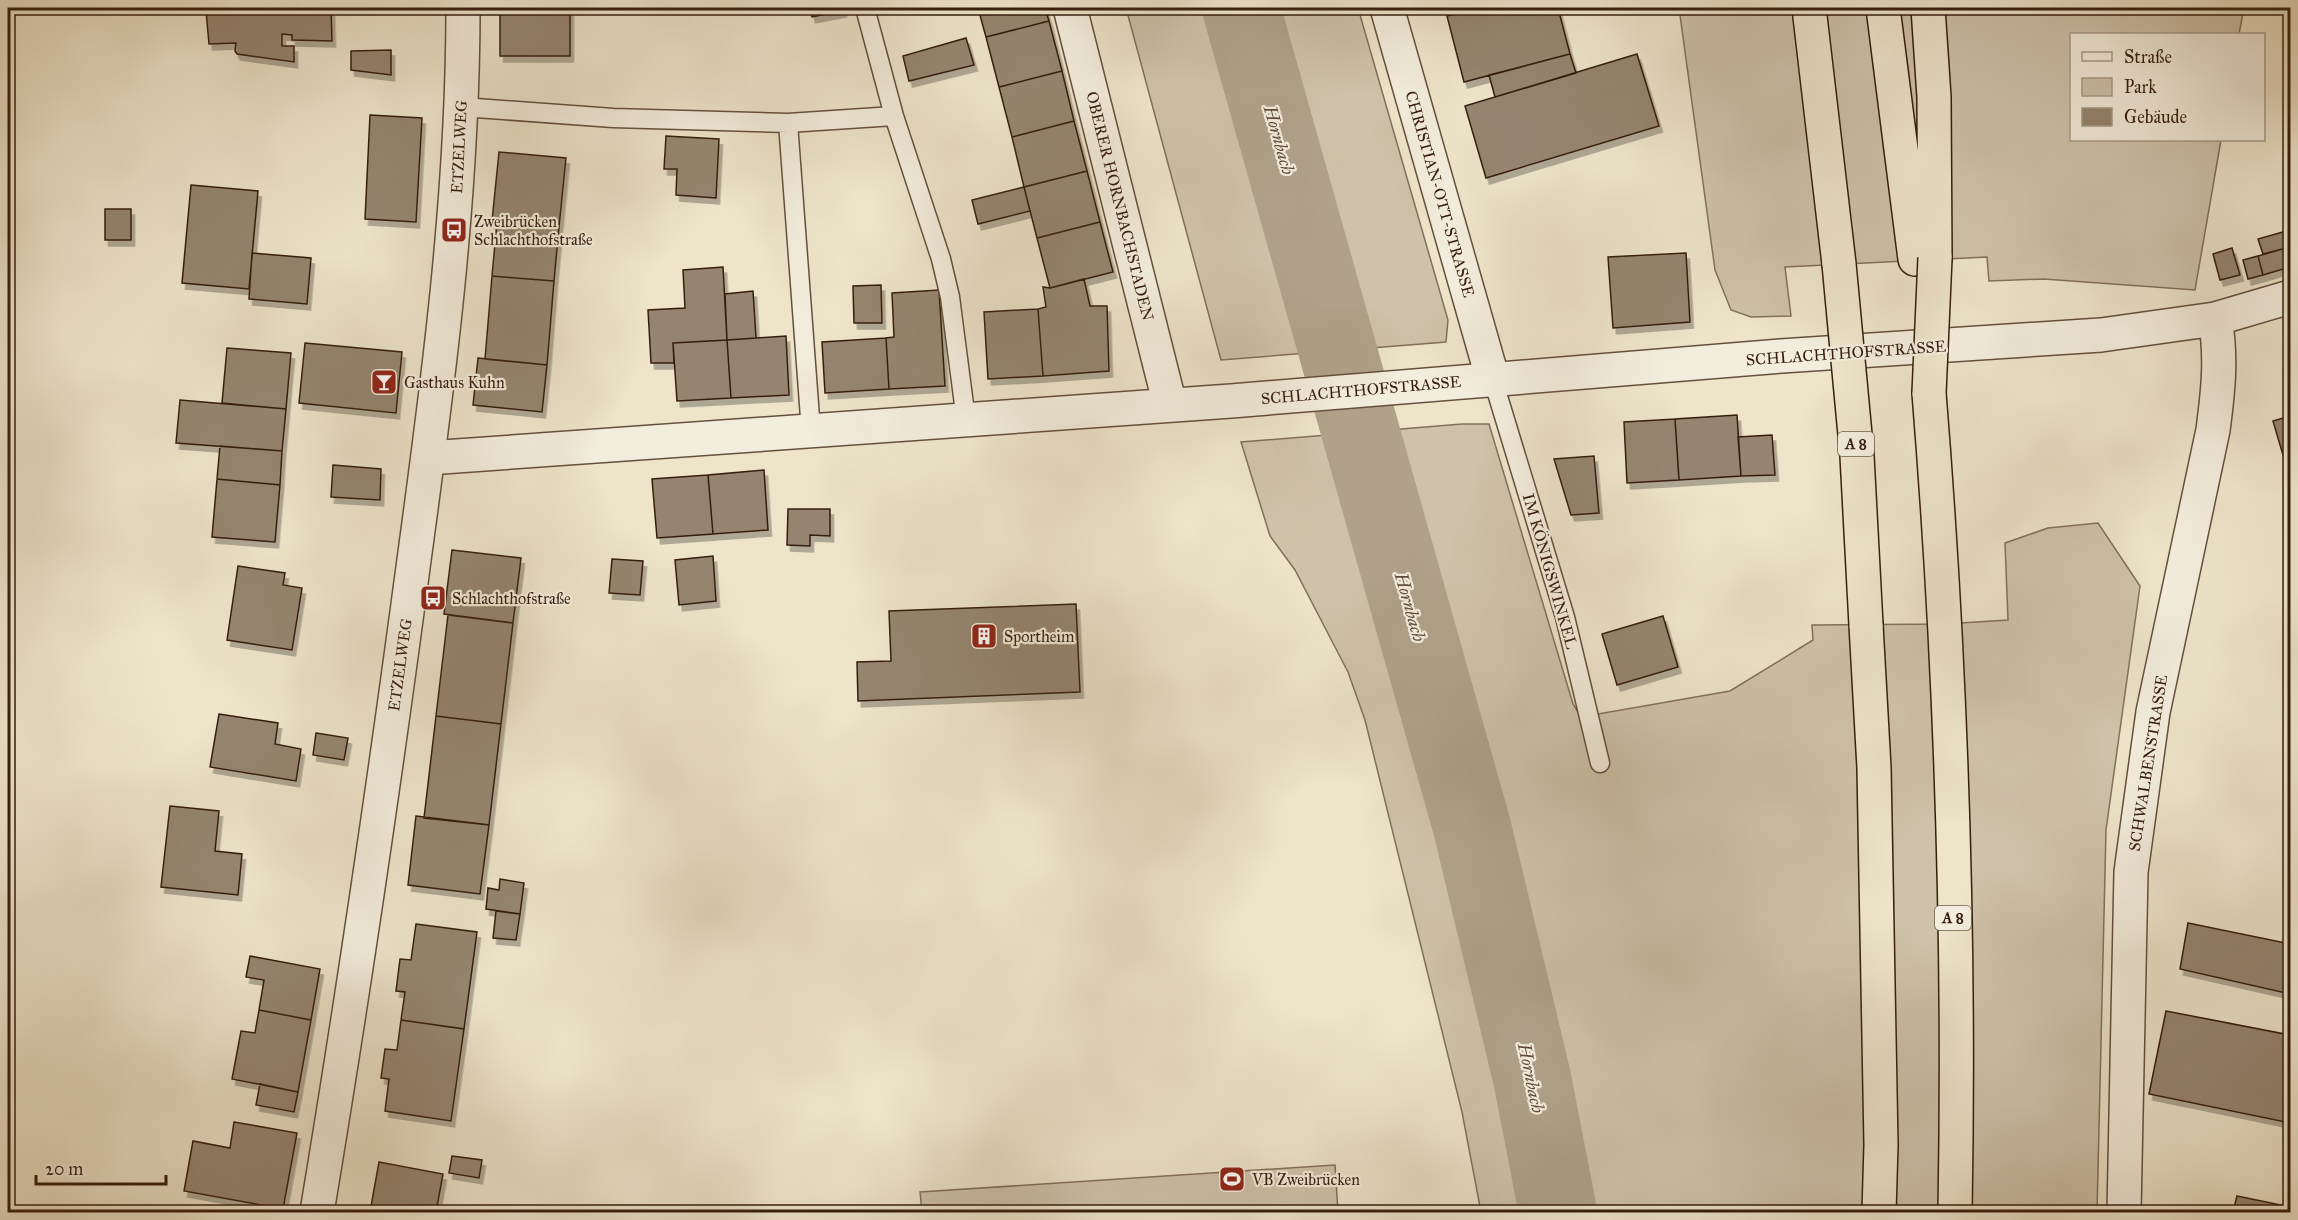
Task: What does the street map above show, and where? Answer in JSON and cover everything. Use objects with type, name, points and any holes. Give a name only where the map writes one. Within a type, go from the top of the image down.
[{"type":"highway","name":"A 8","points":[[1809,8],[1839,264],[1857,456],[1875,768],[1881,1145],[1879,1212]]},
{"type":"highway","points":[[1883,8],[1925,259]]},
{"type":"highway","points":[[1925,259],[1934,97],[1928,8]]},
{"type":"highway","name":"A 8","points":[[1925,259],[1929,393],[1952,781],[1955,1212]]},
{"type":"street","name":"ETZELWEG","points":[[317,1212],[381,812],[428,458],[454,230],[462,107],[463,8]]},
{"type":"street","name":"OBERER HORNBACHSTADEN","points":[[1070,8],[1170,405]]},
{"type":"street","name":"CHRISTIAN-OTT-STRASSE","points":[[1387,8],[1493,380]]},
{"type":"street","name":"SCHLACHTHOFSTRASSE","points":[[428,458],[1230,401],[1781,356],[2101,335],[2215,319],[2290,297]]},
{"type":"street","name":"SCHWALBENSTRASSE","points":[[2124,1212],[2131,872],[2153,712],[2213,430],[2219,385],[2220,344],[2215,319]]},
{"type":"lane","points":[[865,8],[894,116],[941,259],[950,297],[966,420]]},
{"type":"lane","points":[[462,107],[613,118],[788,123],[894,116]]},
{"type":"lane","points":[[788,123],[811,431]]},
{"type":"lane","name":"IM KÖNIGSWINKEL","points":[[1493,380],[1565,617],[1600,763]]},
{"type":"green space","points":[[1126,8],[1358,8],[1448,320],[1446,342],[1221,360]]},
{"type":"green space","points":[[1679,8],[2244,8],[2239,33],[2070,33],[2070,141],[2221,141],[2195,290],[2044,279],[1989,281],[1987,257],[1785,267],[1791,316],[1751,317],[1731,310],[1715,270]]},
{"type":"green space","points":[[1462,424],[1489,424],[1573,704],[1581,717],[1730,691],[1813,640],[1812,625],[1944,624],[2008,620],[2005,543],[2048,528],[2098,523],[2140,586],[2106,830],[2097,1212],[1481,1212],[1462,1112],[1365,720],[1348,672],[1295,570],[1270,536],[1241,442]]},
{"type":"green space","name":"VB Zweibrücken","points":[[1335,1165],[1338,1212],[922,1212],[920,1192]]},
{"type":"building","points":[[206,8],[230,8],[231,10],[206,11]]},
{"type":"building","points":[[230,8],[269,8],[269,9],[231,10]]},
{"type":"building","points":[[331,8],[332,41],[292,40],[292,35],[282,34],[282,46],[294,46],[294,62],[237,54],[236,43],[209,44],[206,11]]},
{"type":"building","points":[[500,8],[570,8],[570,56],[500,56]]},
{"type":"building","points":[[810,8],[842,8],[843,11],[812,17]]},
{"type":"building","points":[[978,8],[1045,8],[1049,21],[986,37]]},
{"type":"building","points":[[1478,8],[1558,8],[1570,54],[1464,82],[1447,16]]},
{"type":"building","points":[[1049,21],[1062,71],[999,87],[986,37]]},
{"type":"building","points":[[966,38],[974,65],[909,81],[903,56]]},
{"type":"building","points":[[391,50],[391,75],[351,70],[351,51]]},
{"type":"building","points":[[1570,54],[1576,73],[1495,97],[1489,75]]},
{"type":"building","points":[[1637,54],[1659,126],[1486,178],[1465,106]]},
{"type":"building","points":[[1062,71],[1074,121],[1012,137],[999,87]]},
{"type":"building","points":[[370,115],[422,118],[416,222],[365,219]]},
{"type":"building","points":[[1074,121],[1087,171],[1024,187],[1012,137]]},
{"type":"building","points":[[666,136],[719,139],[716,198],[676,195],[677,169],[664,169]]},
{"type":"building","points":[[499,152],[566,158],[559,227],[492,221]]},
{"type":"building","points":[[1087,171],[1100,222],[1037,238],[1024,187]]},
{"type":"building","points":[[191,185],[258,191],[249,289],[182,283]]},
{"type":"building","points":[[1024,187],[1030,211],[978,224],[972,200]]},
{"type":"building","points":[[105,209],[131,209],[131,240],[105,240]]},
{"type":"building","points":[[497,222],[559,227],[554,281],[492,276]]},
{"type":"building","points":[[1100,222],[1113,272],[1050,288],[1037,238]]},
{"type":"building","points":[[2290,230],[2290,247],[2263,254],[2258,239]]},
{"type":"building","points":[[2290,247],[2290,267],[2263,275],[2258,256]]},
{"type":"building","points":[[2232,248],[2240,275],[2220,280],[2213,254]]},
{"type":"building","points":[[252,253],[311,258],[307,304],[249,299]]},
{"type":"building","points":[[1686,253],[1690,322],[1613,328],[1608,257]]},
{"type":"building","points":[[2258,256],[2263,275],[2248,279],[2243,260]]},
{"type":"building","points":[[723,267],[727,340],[673,343],[674,363],[651,363],[648,310],[685,308],[683,270]]},
{"type":"building","points":[[492,276],[554,281],[547,365],[485,359]]},
{"type":"building","points":[[1084,279],[1090,306],[1107,306],[1109,371],[1043,376],[1038,309],[1046,307],[1043,287],[1050,288]]},
{"type":"building","points":[[881,285],[882,323],[854,323],[853,286]]},
{"type":"building","points":[[939,290],[945,386],[889,389],[886,338],[894,337],[892,293]]},
{"type":"building","points":[[753,291],[756,338],[727,340],[725,294]]},
{"type":"building","points":[[1038,309],[1043,376],[988,379],[984,312]]},
{"type":"building","points":[[786,336],[789,395],[731,398],[727,340]]},
{"type":"building","points":[[886,338],[889,389],[825,393],[822,342]]},
{"type":"building","points":[[727,340],[731,398],[677,401],[673,343]]},
{"type":"building","points":[[305,343],[402,352],[396,413],[299,403]]},
{"type":"building","points":[[227,348],[291,353],[286,409],[222,403]]},
{"type":"building","points":[[478,358],[547,365],[542,412],[473,405]]},
{"type":"building","points":[[180,400],[286,409],[282,451],[176,443]]},
{"type":"building","points":[[1737,415],[1741,476],[1679,480],[1675,419]]},
{"type":"building","points":[[2290,416],[2290,479],[2273,421]]},
{"type":"building","points":[[1675,419],[1679,480],[1627,483],[1624,422]]},
{"type":"building","points":[[1772,435],[1775,475],[1741,476],[1738,437]]},
{"type":"building","points":[[220,446],[282,451],[280,485],[217,479]]},
{"type":"building","points":[[1594,456],[1599,513],[1571,515],[1554,459]]},
{"type":"building","points":[[333,465],[381,469],[380,500],[331,497]]},
{"type":"building","points":[[764,470],[768,530],[713,534],[708,475]]},
{"type":"building","points":[[708,475],[713,534],[657,538],[652,479]]},
{"type":"building","points":[[217,479],[280,485],[275,542],[212,537]]},
{"type":"building","points":[[788,509],[830,509],[830,536],[810,535],[810,546],[787,545]]},
{"type":"building","points":[[452,550],[521,558],[513,623],[444,614]]},
{"type":"building","points":[[713,556],[716,601],[679,605],[675,560]]},
{"type":"building","points":[[612,559],[643,561],[640,595],[609,593]]},
{"type":"building","points":[[238,566],[285,573],[283,585],[302,588],[292,650],[227,640]]},
{"type":"building","name":"Sportheim","points":[[1076,604],[1080,692],[858,701],[857,662],[891,661],[889,611]]},
{"type":"building","points":[[448,615],[513,623],[501,724],[436,716]]},
{"type":"building","points":[[1663,616],[1678,667],[1617,685],[1602,634]]},
{"type":"building","points":[[219,714],[278,723],[275,744],[301,749],[296,781],[210,767]]},
{"type":"building","points":[[436,716],[501,724],[489,825],[424,818]]},
{"type":"building","points":[[316,733],[348,738],[344,760],[313,755]]},
{"type":"building","points":[[170,806],[219,811],[215,851],[242,854],[238,895],[161,887]]},
{"type":"building","points":[[416,816],[489,825],[480,894],[408,885]]},
{"type":"building","points":[[500,879],[524,883],[520,914],[486,909],[488,888],[499,890]]},
{"type":"building","points":[[496,911],[520,914],[516,940],[493,938]]},
{"type":"building","points":[[2188,923],[2290,944],[2290,994],[2180,969]]},
{"type":"building","points":[[416,924],[477,932],[464,1029],[401,1020],[405,992],[396,991],[400,959],[411,960]]},
{"type":"building","points":[[250,956],[320,969],[311,1020],[259,1010],[264,980],[246,977]]},
{"type":"building","points":[[259,1010],[311,1020],[298,1092],[232,1079],[241,1031],[255,1033]]},
{"type":"building","points":[[2166,1011],[2290,1035],[2290,1123],[2149,1094]]},
{"type":"building","points":[[401,1020],[464,1029],[451,1121],[385,1111],[389,1079],[381,1078],[385,1049],[397,1050]]},
{"type":"building","points":[[260,1084],[298,1092],[294,1112],[256,1105]]},
{"type":"building","points":[[234,1122],[297,1133],[283,1209],[184,1191],[193,1141],[230,1148]]},
{"type":"building","points":[[452,1156],[482,1160],[479,1178],[449,1173]]},
{"type":"building","points":[[379,1162],[443,1174],[436,1212],[370,1212]]},
{"type":"building","points":[[2237,1196],[2290,1207],[2290,1212],[2233,1212]]},
{"type":"waterway","name":"Hornbach","points":[[1241,8],[1472,827],[1532,1078],[1558,1212]]},
{"type":"place","name":"Zweibrücken Schlachthofstraße","points":[[454,230]]},
{"type":"place","name":"Gasthaus Kuhn","points":[[384,382]]},
{"type":"place","name":"Schlachthofstraße","points":[[433,598]]},
{"type":"place","name":"Sportheim","points":[[984,636]]},
{"type":"place","name":"VB Zweibrücken","points":[[1232,1179]]}]
